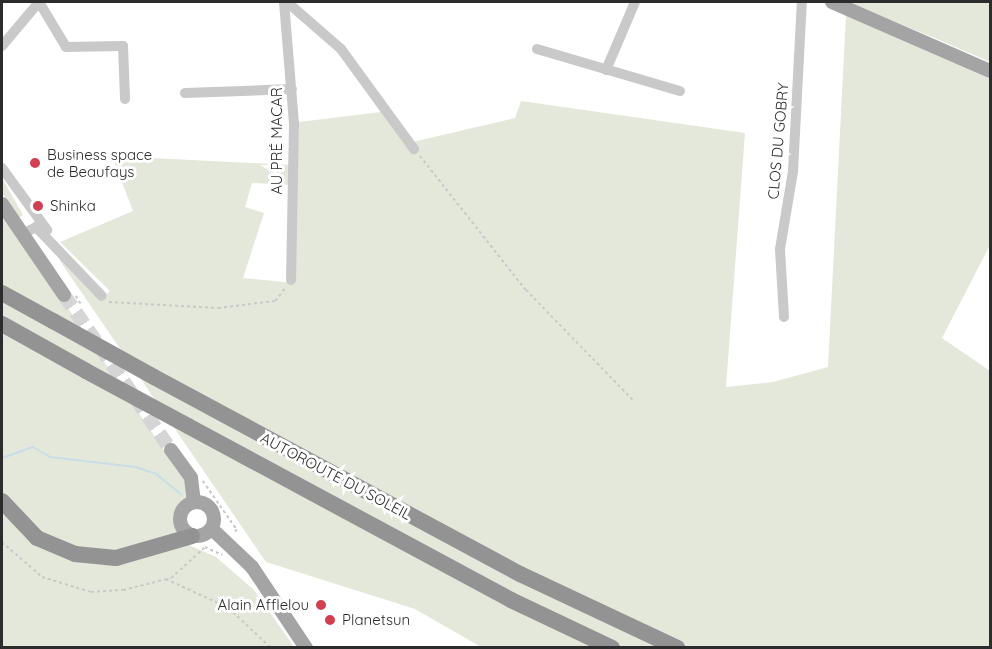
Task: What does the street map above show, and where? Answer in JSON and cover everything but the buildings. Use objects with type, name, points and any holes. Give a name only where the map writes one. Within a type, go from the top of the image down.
[{"type":"highway","name":"AUTOROUTE DU SOLEIL","points":[[2,293],[510,568],[677,648]]},
{"type":"highway","name":"AUTOROUTE DU SOLEIL","points":[[2,324],[511,600],[612,648]]},
{"type":"highway","points":[[2,501],[37,538],[75,554],[117,558],[192,536]]},
{"type":"main road","points":[[832,2],[990,71]]},
{"type":"main road","points":[[2,204],[64,295]]},
{"type":"main road","points":[[171,450],[191,478],[194,502]]},
{"type":"main road","points":[[194,502],[213,512],[212,529]]},
{"type":"main road","points":[[194,502],[180,515],[182,527],[192,536],[212,529]]},
{"type":"main road","points":[[212,529],[228,541],[306,648]]},
{"type":"street","points":[[2,46],[39,2],[66,46],[123,46],[125,99]]},
{"type":"street","name":"AU PRÉ MACAR","points":[[286,2],[292,89],[291,280]]},
{"type":"street","name":"AU PRÉ MACAR","points":[[286,2],[341,49],[414,148]]},
{"type":"street","points":[[606,70],[635,2]]},
{"type":"street","name":"CLOS DU GOBRY","points":[[784,317],[780,249],[793,171],[802,2]]},
{"type":"street","points":[[537,49],[680,91]]},
{"type":"street","points":[[185,93],[292,89]]},
{"type":"street","points":[[2,168],[60,251]]},
{"type":"street","points":[[23,234],[36,227],[102,296]]},
{"type":"path","points":[[414,148],[526,290],[633,400]]},
{"type":"path","points":[[102,296],[107,302],[218,308],[276,301],[291,280]]},
{"type":"path","points":[[198,475],[237,530],[219,553]]},
{"type":"path","points":[[2,542],[42,577],[63,586],[123,590],[166,579],[187,568],[199,550],[210,547],[227,558]]},
{"type":"path","points":[[166,579],[229,608],[270,648]]},
{"type":"shaded area","points":[[846,2],[990,2],[990,62],[937,39]]},
{"type":"shaded area","points":[[846,15],[990,79],[990,245],[942,338],[990,371],[990,647],[481,647],[415,609],[266,562],[60,261],[57,252],[101,299],[110,291],[60,242],[133,211],[112,156],[292,165],[291,185],[252,183],[245,207],[264,213],[243,278],[294,283],[299,122],[381,112],[404,144],[515,118],[521,101],[745,133],[726,387],[773,382],[828,367]]},
{"type":"shaded area","points":[[2,178],[23,215],[19,218],[2,193]]},
{"type":"shaded area","points":[[2,211],[185,481],[189,496],[177,523],[189,545],[216,557],[254,590],[294,647],[2,647]]},
{"type":"waterway","points":[[2,458],[33,447],[50,457],[135,467],[156,474],[182,495]]},
{"type":"tunnel","points":[[64,295],[171,450]]},
{"type":"place","name":"Business space de Beaufays","points":[[35,163]]},
{"type":"place","name":"Shinka","points":[[38,206]]},
{"type":"place","name":"Alain Afflelou","points":[[321,605]]},
{"type":"place","name":"Planetsun","points":[[330,620]]}]
